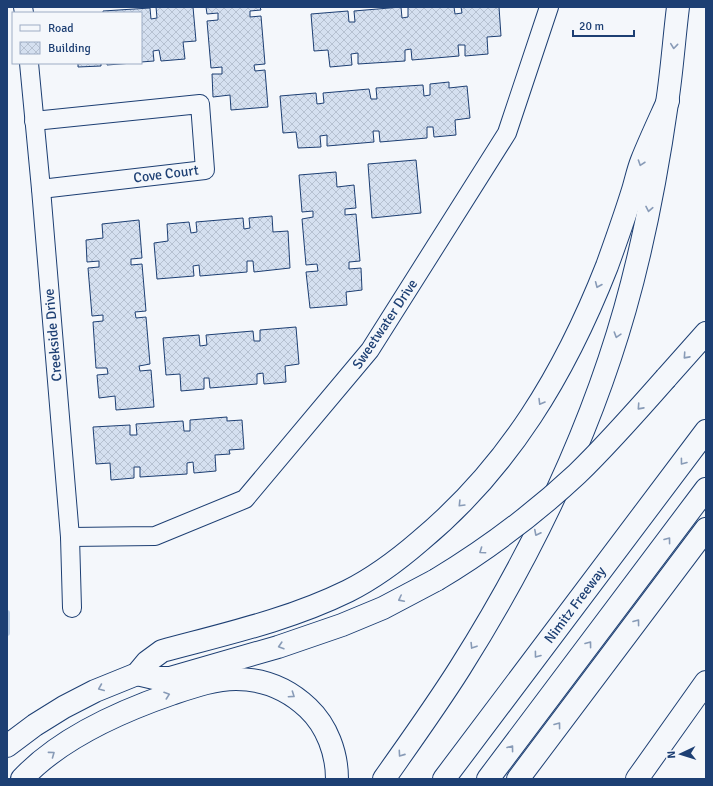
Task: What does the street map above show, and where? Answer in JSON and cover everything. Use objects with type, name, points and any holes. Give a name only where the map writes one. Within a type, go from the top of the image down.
[{"type":"highway","points":[[384,779],[459,669],[505,592],[546,515],[571,460],[597,393],[625,309],[646,224],[655,181],[668,101],[678,7]]},
{"type":"highway","points":[[7,746],[69,704],[95,691],[137,674],[146,662],[162,651],[290,615],[331,599],[351,589],[406,553],[440,524],[471,494],[500,461],[526,425],[549,388],[570,349],[606,268],[641,162],[668,101]]},
{"type":"highway","points":[[137,674],[154,678],[170,678],[286,645],[363,617],[436,580],[499,539],[560,490],[600,451],[706,333]]},
{"type":"highway","name":"Nimitz Freeway","points":[[444,779],[706,431]]},
{"type":"highway","points":[[488,779],[706,489]]},
{"type":"highway","points":[[518,779],[706,530]]},
{"type":"highway","points":[[22,779],[37,765],[70,741],[88,730],[125,712],[184,689],[217,681],[236,679],[273,685],[290,694],[311,712],[322,726],[332,746],[337,779]]},
{"type":"highway","points":[[643,771],[706,682]]},
{"type":"highway","points":[[643,771],[706,706]]},
{"type":"street","name":"Sweetwater Drive","points":[[70,537],[155,536],[245,500],[370,350],[507,133],[549,7]]},
{"type":"street","name":"Creekside Drive","points":[[29,64],[70,537],[72,608]]},
{"type":"street","name":"Cove Court","points":[[34,121],[200,104],[205,170],[41,189]]},
{"type":"building","points":[[156,7],[193,7],[196,41],[183,42],[185,59],[161,61],[159,50],[153,51],[154,61],[142,62],[142,12],[103,11],[150,8],[151,19],[157,18]]},
{"type":"building","points":[[206,7],[260,7],[261,10],[250,11],[250,17],[261,16],[265,64],[254,65],[255,71],[265,70],[268,107],[231,110],[230,95],[213,97],[212,74],[222,74],[222,67],[211,68],[207,21],[218,20],[218,13],[207,14]]},
{"type":"building","points":[[401,7],[402,18],[408,17],[408,7],[454,7],[455,14],[462,13],[461,7],[499,7],[501,36],[487,37],[488,54],[465,56],[465,45],[458,45],[459,56],[412,60],[411,49],[405,50],[405,61],[358,64],[358,53],[351,54],[352,65],[330,67],[328,50],[314,51],[311,14],[348,11],[349,22],[355,22],[354,11]]},
{"type":"building","points":[[78,64],[101,64],[101,66],[78,67]]},
{"type":"building","points":[[449,82],[449,88],[467,86],[470,118],[455,120],[456,135],[434,137],[433,127],[427,127],[427,138],[380,142],[379,131],[373,131],[374,142],[327,146],[327,135],[320,136],[321,147],[298,148],[296,132],[283,133],[280,96],[316,93],[317,104],[324,103],[323,93],[369,89],[371,99],[377,99],[376,88],[423,85],[424,96],[430,95],[430,84]]},
{"type":"building","points":[[416,160],[421,213],[372,218],[368,164]]},
{"type":"building","points":[[336,172],[337,187],[354,185],[356,208],[345,209],[345,215],[356,214],[360,261],[349,262],[349,269],[361,268],[362,290],[346,292],[347,305],[310,308],[306,272],[318,271],[317,264],[306,265],[302,219],[313,217],[313,211],[302,212],[299,175]]},
{"type":"building","points":[[272,216],[273,232],[288,231],[290,268],[254,272],[253,261],[247,261],[247,272],[200,276],[199,265],[193,266],[194,276],[157,279],[154,243],[168,241],[167,224],[189,222],[191,233],[197,232],[196,222],[243,218],[244,229],[250,228],[249,218]]},
{"type":"building","points":[[139,220],[142,258],[131,259],[131,265],[142,264],[146,311],[135,312],[136,318],[146,317],[150,364],[139,366],[140,371],[151,370],[154,407],[116,410],[115,396],[99,398],[97,375],[108,374],[107,368],[96,368],[93,322],[103,321],[103,315],[92,316],[88,268],[99,267],[99,261],[87,262],[86,240],[103,238],[102,224]]},
{"type":"building","points":[[296,327],[299,364],[285,366],[286,382],[264,384],[263,373],[257,374],[257,384],[210,388],[209,378],[204,378],[204,389],[181,391],[180,374],[166,375],[163,338],[199,335],[200,346],[207,345],[206,335],[253,331],[254,341],[260,341],[260,330]]},
{"type":"building","points":[[227,417],[227,421],[242,420],[244,449],[229,450],[230,454],[215,455],[216,471],[194,473],[193,462],[187,463],[187,474],[140,477],[140,467],[134,467],[134,478],[111,480],[110,463],[96,464],[93,427],[130,425],[130,435],[137,435],[136,424],[183,421],[184,431],[190,431],[190,420]]},
{"type":"waterway","points":[[7,613],[7,633]]}]
